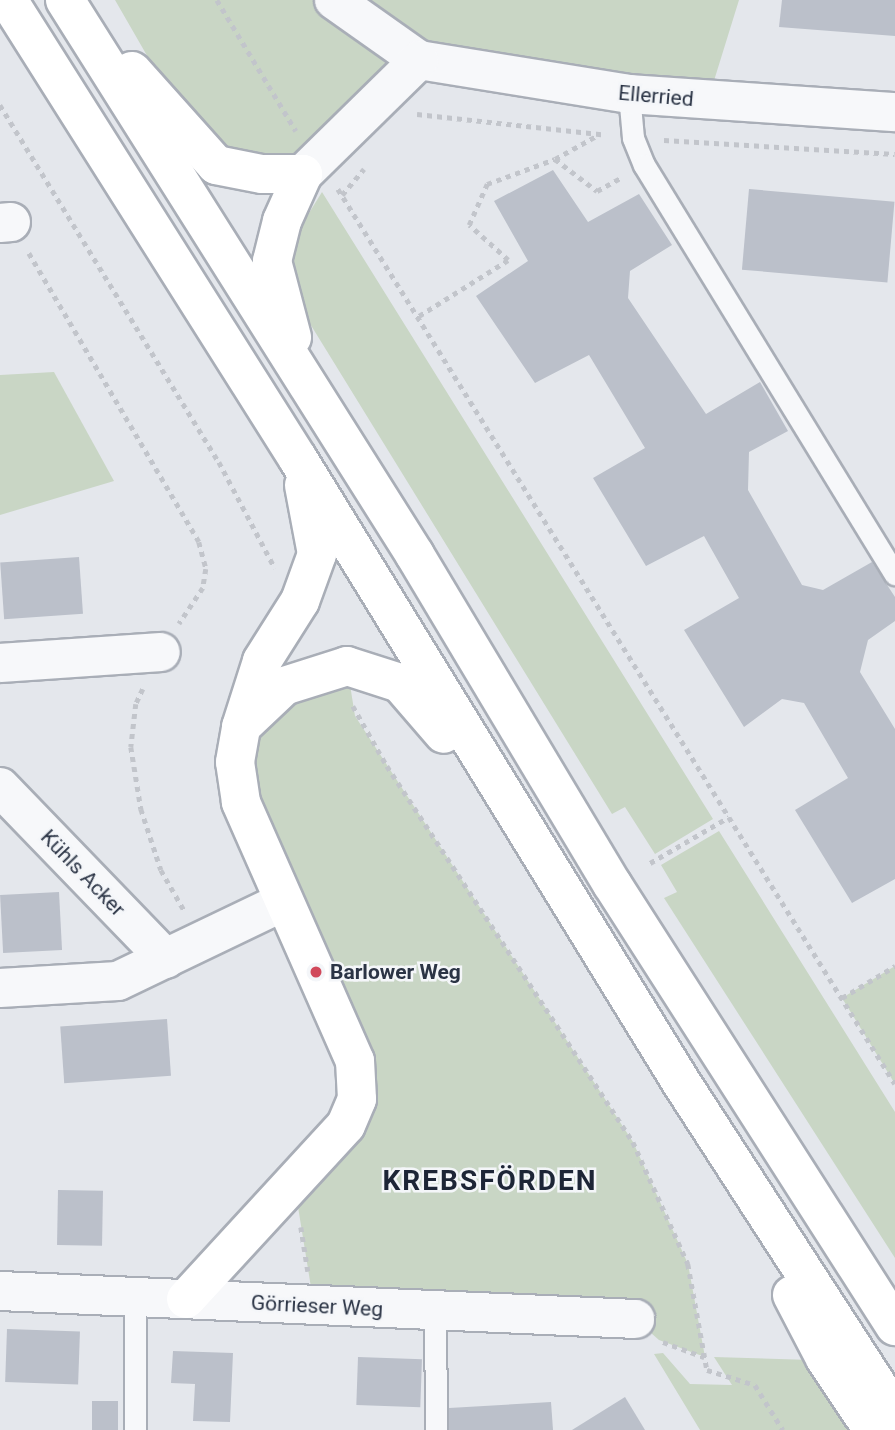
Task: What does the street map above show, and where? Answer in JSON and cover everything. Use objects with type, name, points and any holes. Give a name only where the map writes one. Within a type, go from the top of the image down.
[{"type":"highway","points":[[8,0],[298,458],[514,815],[681,1082],[895,1413]]},
{"type":"highway","points":[[65,0],[302,373],[724,1063],[895,1326]]},
{"type":"highway","points":[[71,0],[216,165],[262,174],[309,168]]},
{"type":"highway","points":[[302,373],[272,261],[282,221],[309,168]]},
{"type":"highway","points":[[186,1299],[346,1125],[358,1099],[355,1061],[241,802],[235,762],[241,727],[262,662],[300,601],[317,554],[298,458]]},
{"type":"highway","points":[[241,727],[284,686],[347,666],[400,683],[514,815]]},
{"type":"highway","points":[[724,1063],[895,1282]]},
{"type":"highway","points":[[681,1082],[825,1358],[873,1430]]},
{"type":"street","name":"Ellerried","points":[[334,0],[419,60],[629,94],[895,113]]},
{"type":"street","points":[[309,168],[419,60]]},
{"type":"street","points":[[0,663],[161,652]]},
{"type":"street","name":"Kühls Acker","points":[[0,787],[166,959]]},
{"type":"street","points":[[0,988],[118,981],[283,902]]},
{"type":"street","name":"Görrieser Weg","points":[[0,1291],[635,1319]]},
{"type":"lane","points":[[629,94],[633,138],[644,165],[895,573]]},
{"type":"lane","points":[[135,1298],[135,1430]]},
{"type":"lane","points":[[435,1311],[436,1430]]},
{"type":"path","points":[[217,0],[309,168],[342,195],[895,1084]]},
{"type":"path","points":[[0,105],[219,462],[280,576]]},
{"type":"path","points":[[418,316],[508,260],[469,225],[487,184],[555,159],[600,134],[644,165],[597,191],[555,159]]},
{"type":"path","points":[[5,222],[199,542],[206,569],[202,588],[161,652],[136,704],[131,747],[141,809],[161,870],[204,941]]},
{"type":"path","points":[[347,666],[355,716],[633,1142],[688,1264],[707,1370],[755,1385],[783,1430]]},
{"type":"path","points":[[650,863],[729,817]]},
{"type":"path","points":[[842,998],[895,966]]},
{"type":"path","points":[[294,1182],[314,1306]]},
{"type":"green space","points":[[115,0],[739,0],[708,100],[419,60],[316,163],[236,156],[215,146],[172,99]]},
{"type":"green space","points":[[322,192],[713,819],[655,854],[625,807],[612,814],[304,314],[290,276],[293,239]]},
{"type":"green space","points":[[54,372],[114,481],[0,515],[0,375]]},
{"type":"green space","points":[[347,666],[355,716],[633,1142],[688,1264],[705,1357],[659,1340],[635,1319],[314,1306],[294,1182],[357,1099],[283,902],[241,727]]},
{"type":"green space","points":[[719,831],[895,1112],[895,1258],[664,898],[677,892],[661,865]]},
{"type":"green space","points":[[895,966],[895,1084],[842,998]]},
{"type":"green space","points":[[663,1353],[690,1384],[732,1385],[714,1357],[812,1360],[856,1430],[700,1430],[654,1354]]},
{"type":"building","points":[[782,0],[895,0],[895,36],[779,27]]},
{"type":"building","points":[[553,170],[588,222],[639,194],[672,245],[630,271],[628,298],[706,414],[760,382],[788,431],[749,452],[748,490],[802,585],[823,590],[872,562],[895,597],[895,621],[868,640],[860,672],[895,729],[895,879],[852,903],[795,810],[848,778],[804,703],[782,699],[744,727],[684,630],[739,598],[704,536],[646,566],[593,478],[645,448],[589,355],[535,383],[476,296],[528,261],[494,201]]},
{"type":"building","points":[[749,189],[894,202],[887,282],[742,270]]},
{"type":"building","points":[[79,557],[83,614],[4,619],[0,563]]},
{"type":"building","points":[[59,892],[62,950],[3,953],[0,895]]},
{"type":"building","points":[[167,1019],[171,1076],[64,1083],[60,1026]]},
{"type":"building","points":[[58,1190],[103,1191],[102,1246],[57,1245]]},
{"type":"building","points":[[7,1329],[80,1332],[78,1385],[5,1382]]},
{"type":"building","points":[[173,1351],[233,1353],[230,1422],[193,1421],[195,1384],[171,1383]]},
{"type":"building","points":[[358,1357],[422,1359],[420,1407],[356,1405]]},
{"type":"building","points":[[625,1397],[645,1430],[572,1430]]},
{"type":"building","points":[[92,1401],[118,1401],[118,1430],[92,1430]]},
{"type":"building","points":[[551,1402],[553,1430],[449,1430],[449,1408]]},
{"type":"place","name":"Barlower Weg","points":[[316,972]]},
{"type":"district","name":"KREBSFÖRDEN","points":[[490,1181]]}]
